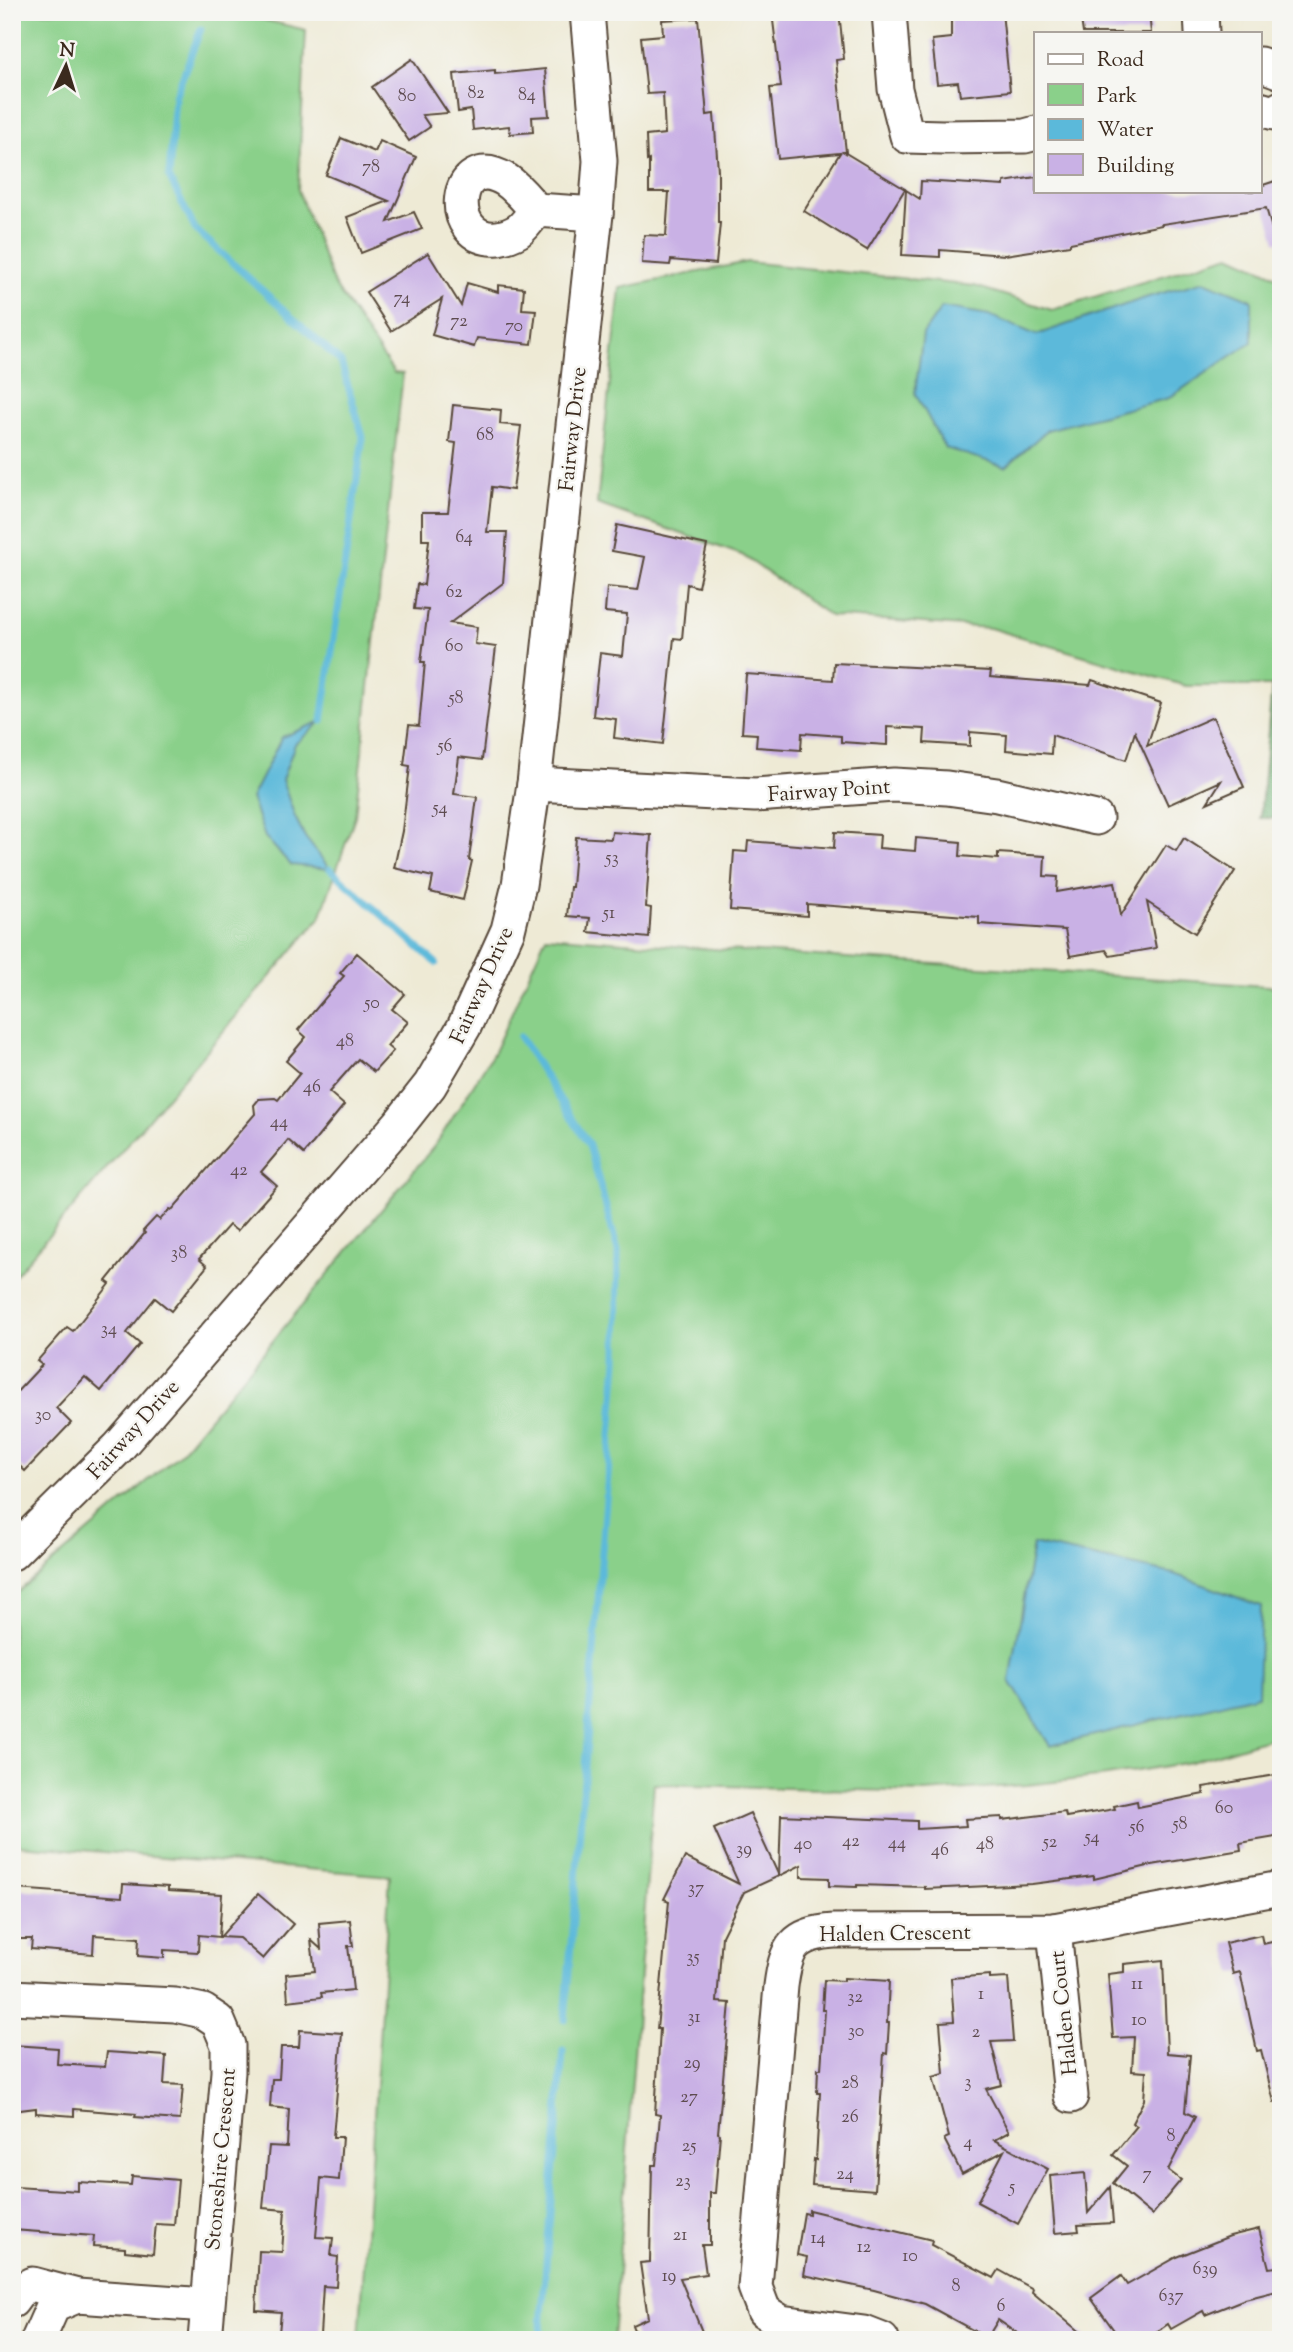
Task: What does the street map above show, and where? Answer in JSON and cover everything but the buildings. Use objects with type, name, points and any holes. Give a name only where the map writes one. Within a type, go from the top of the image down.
[{"type":"street","name":"Fairway Drive","points":[[12,1553],[118,1447],[400,1124],[430,1085],[464,1027],[508,930],[546,785],[596,214],[600,161],[587,12]]},
{"type":"street","points":[[889,12],[895,89],[907,136],[1025,136],[1034,134]]},
{"type":"street","points":[[1200,12],[1202,32]]},
{"type":"street","points":[[1262,65],[1281,72]]},
{"type":"street","points":[[1262,110],[1275,113],[1281,108]]},
{"type":"street","points":[[536,210],[596,214]]},
{"type":"street","name":"Fairway Point","points":[[546,785],[755,795],[894,785],[947,788],[997,795],[1096,818]]},
{"type":"street","name":"Halden Crescent","points":[[882,2340],[864,2333],[781,2322],[764,2311],[755,2287],[784,1965],[795,1942],[813,1933],[1054,1930],[1281,1888]]},
{"type":"street","name":"Halden Court","points":[[1054,1930],[1071,2096]]},
{"type":"street","name":"Stoneshire Crescent","points":[[12,1997],[175,2005],[203,2011],[218,2021],[228,2045],[228,2072],[205,2340]]},
{"type":"street","points":[[12,2301],[20,2290],[32,2284],[77,2295],[207,2305]]},
{"type":"street","points":[[38,2340],[53,2306],[77,2295]]},
{"type":"green space","points":[[12,12],[231,12],[306,30],[298,190],[334,284],[394,373],[403,374],[355,816],[320,918],[12,1279]]},
{"type":"green space","points":[[1230,255],[1281,278],[1281,686],[1186,686],[990,628],[830,616],[742,555],[597,504],[620,288],[747,262],[975,286],[1052,310]]},
{"type":"green space","points":[[1272,686],[1281,686],[1281,818],[1260,818]]},
{"type":"green space","points":[[546,936],[1281,987],[1281,1735],[1191,1762],[1107,1776],[1027,1785],[925,1792],[654,1784],[613,2340],[359,2340],[390,1876],[20,1845],[12,1833],[12,1597],[179,1454],[436,1144],[494,1052]]},
{"type":"water","points":[[1204,281],[1252,300],[1252,342],[1169,398],[1047,430],[1006,467],[945,448],[915,393],[923,334],[942,307],[989,315],[1036,335]]},
{"type":"water","points":[[322,721],[295,744],[282,780],[305,837],[330,869],[291,865],[265,837],[251,798],[282,737]]},
{"type":"water","points":[[1033,1544],[1174,1574],[1261,1606],[1258,1695],[1050,1746],[1010,1681]]},
{"type":"waterway","points":[[201,29],[175,96],[169,177],[195,229],[341,362],[363,437],[322,721]]},
{"type":"waterway","points":[[330,869],[436,963]]},
{"type":"waterway","points":[[520,1037],[589,1145],[618,1251],[617,1360],[565,2020]]},
{"type":"waterway","points":[[540,2340],[563,2051]]}]
